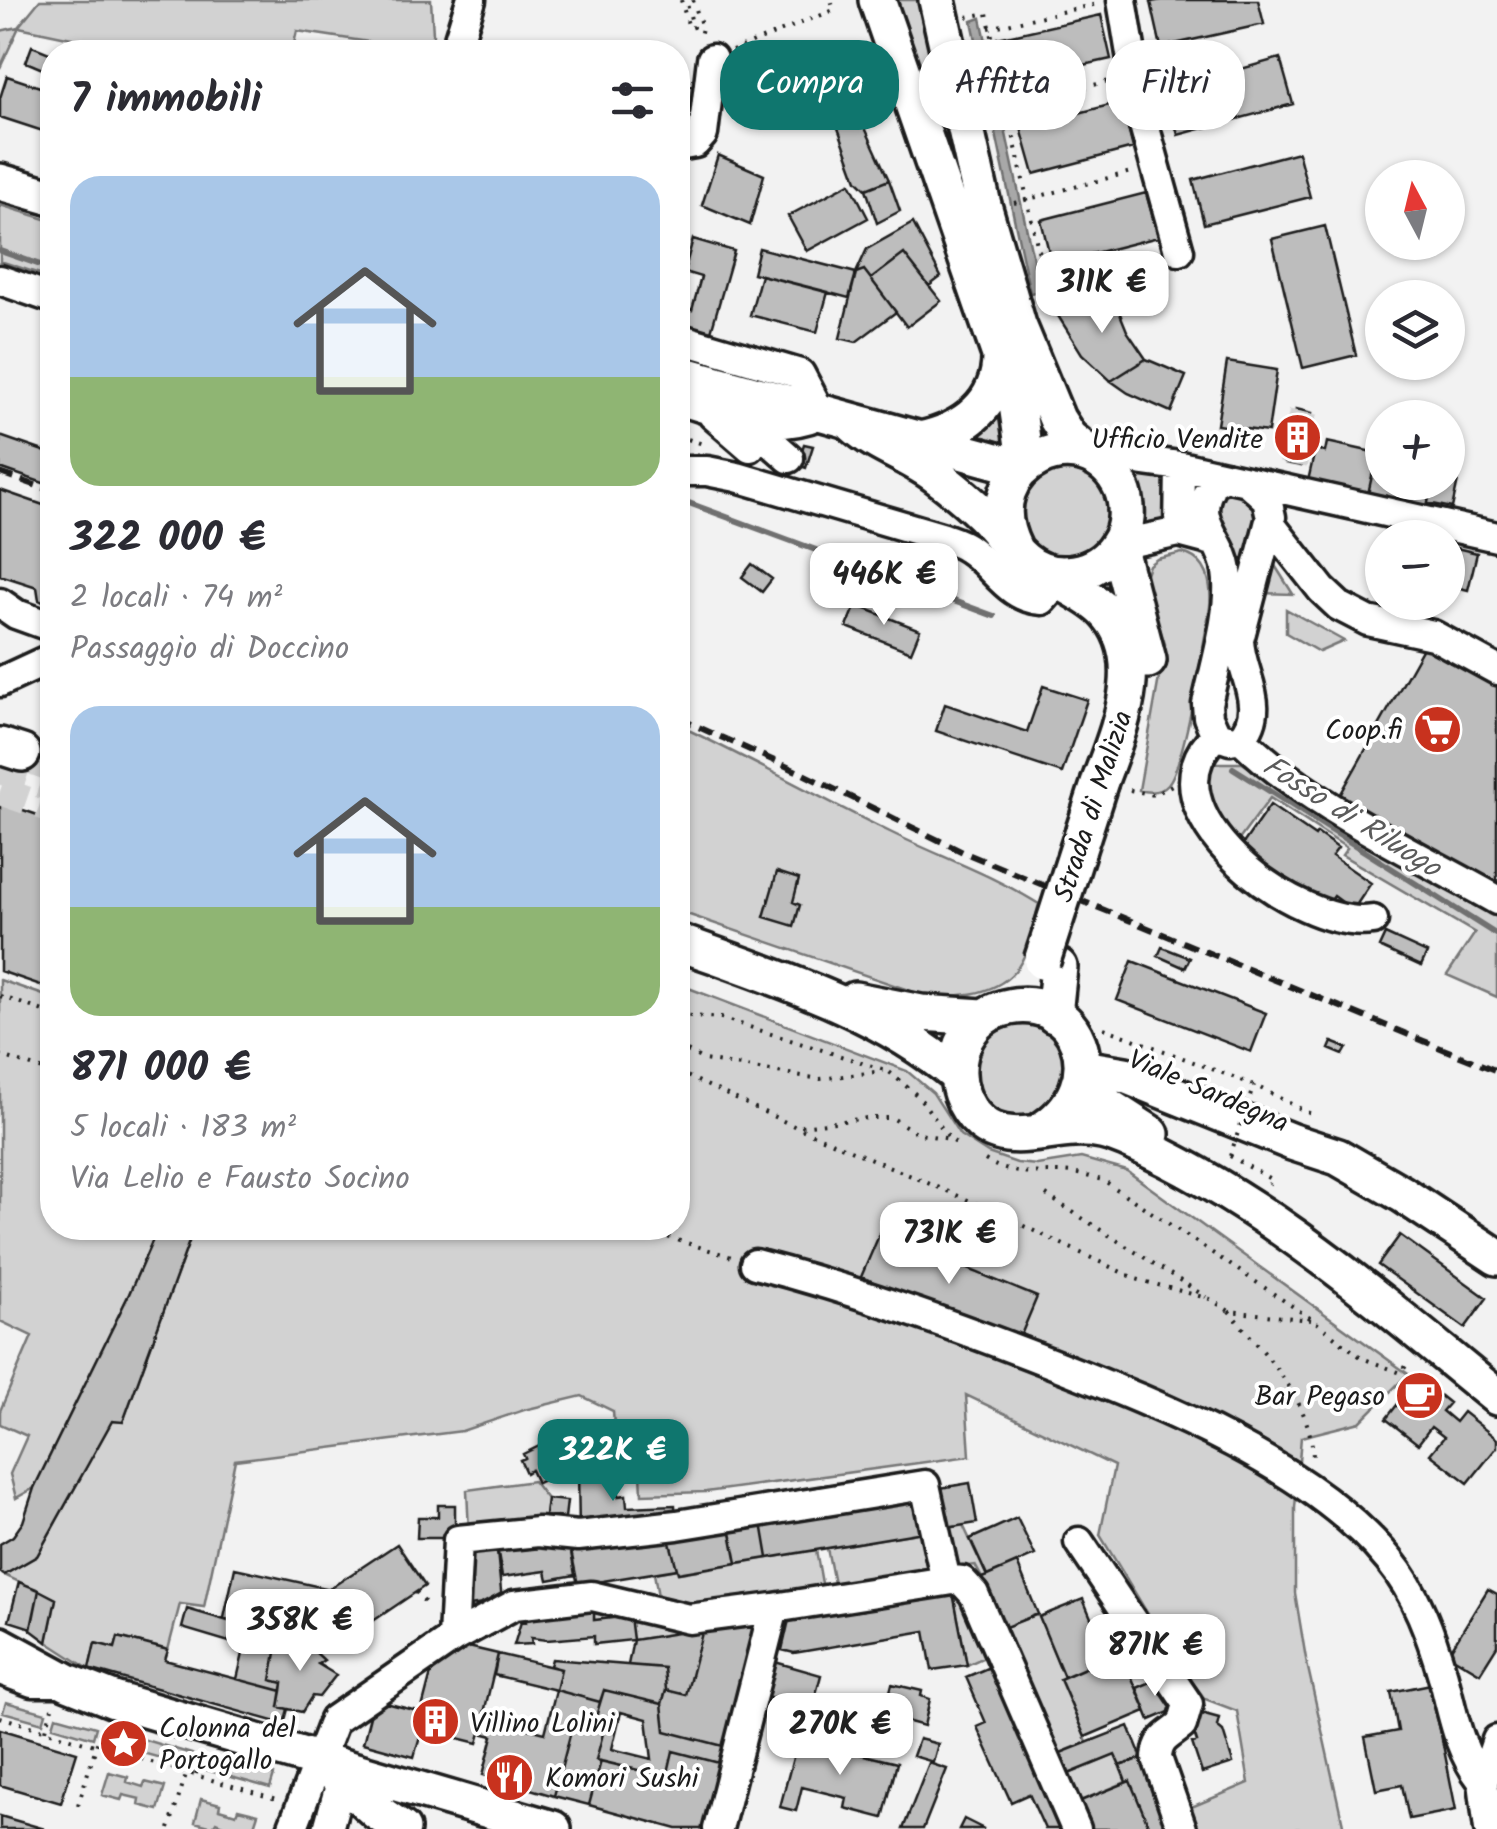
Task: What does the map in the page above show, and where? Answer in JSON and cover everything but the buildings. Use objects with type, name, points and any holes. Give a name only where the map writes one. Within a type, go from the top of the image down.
[{"type":"main road","points":[[876,0],[1017,404],[1024,446],[1022,468],[1004,498],[1003,516],[1014,549]]},
{"type":"main road","points":[[837,419],[934,474],[982,514],[1024,560],[1044,571],[1065,575],[1086,571],[1104,560],[1118,544],[1126,524],[1121,486],[1110,470],[1069,438],[1056,419],[1018,325],[978,188],[950,9]]},
{"type":"main road","points":[[0,182],[40,194]]},
{"type":"main road","points":[[920,440],[960,426],[987,402],[999,374],[1000,348]]},
{"type":"main road","points":[[690,376],[1022,468],[1056,452],[1073,452],[1094,459]]},
{"type":"main road","name":"Strada di Malizia","points":[[996,1012],[1050,964],[1109,784],[1144,706],[1148,658],[1118,544]]},
{"type":"main road","name":"Strada di Malizia","points":[[1044,571],[1101,608],[1113,622],[1124,648],[1126,703],[1109,784]]},
{"type":"main road","points":[[690,946],[820,994],[900,1036],[956,1075]]},
{"type":"main road","name":"Strada di Malizia","points":[[1050,964],[1078,1025]]},
{"type":"main road","points":[[820,994],[920,1013],[996,1012],[1026,1006],[1078,1025],[1082,1078],[1066,1112],[1039,1132]]},
{"type":"main road","points":[[996,1012],[963,1044],[956,1075],[961,1096],[971,1114],[984,1126],[1002,1134],[1021,1136],[1089,1129],[1225,1171],[1301,1242],[1497,1397]]},
{"type":"main road","name":"Viale Sardegna","points":[[1078,1025],[1279,1116],[1497,1257]]},
{"type":"main road","name":"Viale Sardegna","points":[[1082,1078],[1125,1075],[1338,1157]]},
{"type":"main road","points":[[1082,1078],[1191,1160],[1225,1171]]},
{"type":"main road","points":[[2,1651],[60,1695],[114,1700],[335,1769],[554,1829]]},
{"type":"main road","points":[[335,1769],[377,1812],[402,1829]]},
{"type":"street","points":[[459,40],[471,0]]},
{"type":"street","points":[[1111,2],[1123,40]]},
{"type":"street","points":[[690,143],[703,134],[712,59]]},
{"type":"street","points":[[1146,130],[1179,251]]},
{"type":"street","points":[[0,280],[40,294]]},
{"type":"street","points":[[690,342],[800,374],[837,419]]},
{"type":"street","points":[[690,406],[748,433],[789,458]]},
{"type":"street","points":[[690,409],[712,436]]},
{"type":"street","points":[[748,433],[837,419]]},
{"type":"street","points":[[1094,459],[1122,458],[1236,478],[1296,478],[1497,537]]},
{"type":"street","points":[[1179,532],[1180,466]]},
{"type":"street","points":[[690,471],[737,476],[944,538],[970,550],[1008,586],[1030,598],[1042,600],[1050,592],[1044,571]]},
{"type":"street","points":[[1373,920],[1351,922],[1321,914],[1249,871],[1228,854],[1212,832],[1196,793],[1202,751],[1228,736],[1253,719],[1254,698],[1240,657],[1240,628],[1270,524],[1267,499],[1236,478],[1213,483],[1204,504],[1228,580],[1207,704],[1228,736],[1340,810],[1497,900]]},
{"type":"street","points":[[1270,524],[1339,606],[1368,622],[1433,636],[1497,670]]},
{"type":"street","points":[[1118,544],[1179,532],[1213,541]]},
{"type":"street","points":[[0,603],[40,623]]},
{"type":"street","points":[[0,682],[40,664]]},
{"type":"street","points":[[755,1264],[896,1305],[1130,1394],[1236,1444],[1304,1486],[1375,1544],[1404,1582],[1429,1632],[1464,1754],[1483,1782],[1490,1829]]},
{"type":"street","points":[[453,1638],[458,1540],[538,1532],[572,1536],[677,1526],[925,1485],[946,1581]]},
{"type":"street","points":[[1079,1542],[1188,1704],[1182,1725],[1165,1736],[1157,1750],[1182,1829]]},
{"type":"street","points":[[328,1829],[335,1769],[325,1737],[339,1716],[453,1638],[514,1605],[566,1596],[614,1599],[689,1619],[946,1581],[962,1582],[974,1594],[1076,1829]]},
{"type":"street","points":[[718,1829],[774,1608]]},
{"type":"street","points":[[1483,1782],[1497,1740]]},
{"type":"street","points":[[282,1820],[335,1769]]},
{"type":"path","points":[[694,0],[702,28],[695,56],[712,59],[834,10],[831,0]]},
{"type":"path","points":[[990,28],[1111,2]]},
{"type":"path","points":[[950,9],[986,13],[993,40]]},
{"type":"path","points":[[1012,130],[1044,280],[1049,286],[1179,251]]},
{"type":"path","points":[[1005,206],[1154,166]]},
{"type":"path","points":[[0,996],[40,1010]]},
{"type":"path","points":[[690,1016],[721,1018],[888,1071],[919,1097],[950,1139],[963,1147]]},
{"type":"path","points":[[1078,1025],[1254,1085],[1311,1114]]},
{"type":"path","points":[[690,1052],[704,1060],[820,1079],[888,1071]]},
{"type":"path","points":[[0,1055],[40,1069]]},
{"type":"path","points":[[690,1078],[975,1203],[1136,1279],[1210,1300]]},
{"type":"path","points":[[1254,1085],[1225,1171],[1272,1180],[1266,1188]]},
{"type":"path","points":[[796,1127],[892,1118],[919,1134],[950,1139]]},
{"type":"path","points":[[976,1155],[1003,1171],[1036,1175],[1068,1172],[1102,1180],[1313,1320],[1362,1358],[1401,1373],[1410,1359]]},
{"type":"path","points":[[1046,1195],[1229,1311],[1289,1384],[1313,1432],[1313,1467],[1304,1486]]},
{"type":"path","points":[[677,1240],[755,1264]]},
{"type":"path","points":[[1229,1311],[1313,1320]]},
{"type":"path","points":[[46,1730],[60,1695]]},
{"type":"path","points":[[0,1717],[277,1797],[282,1820]]},
{"type":"path","points":[[78,1806],[103,1723]]},
{"type":"path","points":[[196,1774],[202,1751]]},
{"type":"path","points":[[170,1829],[187,1771]]},
{"type":"shaded area","points":[[40,0],[431,0],[433,40],[356,40],[297,31],[295,40],[81,40],[19,27],[0,68],[0,31],[18,27]]},
{"type":"shaded area","points":[[892,0],[920,0],[932,40],[919,40],[919,74]]},
{"type":"shaded area","points":[[981,18],[986,40],[976,40],[972,21]]},
{"type":"shaded area","points":[[995,130],[1005,130],[1040,291],[1030,293]]},
{"type":"shaded area","points":[[0,205],[40,217],[40,274],[0,261]]},
{"type":"shaded area","points":[[1004,388],[1007,448],[953,441]]},
{"type":"shaded area","points":[[1127,466],[1168,478],[1172,498],[1165,521],[1144,528],[1142,493]]},
{"type":"shaded area","points":[[1065,468],[1082,471],[1097,481],[1107,496],[1107,530],[1097,545],[1082,555],[1065,558],[1048,555],[1033,545],[1023,530],[1020,513],[1023,496],[1033,481],[1048,471]]},
{"type":"shaded area","points":[[1223,492],[1240,493],[1260,516],[1243,579],[1218,515]]},
{"type":"shaded area","points":[[1182,553],[1203,567],[1210,607],[1181,753],[1168,784],[1147,792],[1139,790],[1165,644],[1144,579],[1149,565],[1157,559]]},
{"type":"shaded area","points":[[1271,562],[1274,564],[1293,594],[1260,593]]},
{"type":"shaded area","points":[[1286,609],[1344,641],[1319,652],[1286,633]]},
{"type":"shaded area","points":[[690,731],[1039,904],[1027,948],[1006,980],[983,991],[945,996],[920,994],[690,915]]},
{"type":"shaded area","points":[[1207,763],[1242,763],[1497,916],[1497,997],[1447,975],[1475,933],[1342,855],[1347,848],[1270,798],[1233,848],[1205,799]]},
{"type":"shaded area","points":[[0,980],[40,994],[40,1240],[153,1240],[34,1488],[16,1498],[10,1474],[27,1436],[0,1424],[0,1411],[32,1336],[0,1321]]},
{"type":"shaded area","points":[[690,989],[907,1071],[933,1093],[960,1135],[988,1153],[1037,1165],[1081,1158],[1127,1171],[1408,1374],[1360,1422],[1301,1437],[1295,1508],[1295,1593],[1344,1829],[1196,1829],[1189,1808],[1249,1783],[1237,1711],[1205,1699],[1172,1654],[1100,1535],[1114,1466],[966,1395],[970,1456],[706,1492],[642,1494],[640,1450],[616,1451],[613,1411],[582,1396],[462,1431],[235,1460],[204,1607],[180,1604],[168,1650],[118,1637],[115,1648],[95,1643],[89,1669],[47,1642],[56,1599],[4,1575],[37,1556],[112,1421],[123,1422],[190,1240],[690,1240]]},
{"type":"shaded area","points":[[1014,1022],[1052,1036],[1065,1051],[1068,1071],[1045,1114],[1013,1122],[983,1108],[969,1061],[985,1034]]},
{"type":"shaded area","points":[[533,1481],[547,1499],[545,1516],[469,1531],[467,1490]]},
{"type":"shaded area","points":[[963,1525],[987,1576],[982,1578],[975,1565],[950,1569],[940,1529]]},
{"type":"shaded area","points":[[929,1531],[939,1570],[835,1588],[827,1548]]},
{"type":"shaded area","points":[[816,1550],[823,1589],[695,1611],[659,1602],[654,1573],[677,1569],[679,1573]]},
{"type":"shaded area","points":[[958,1592],[989,1655],[967,1665],[953,1593]]},
{"type":"shaded area","points":[[594,1604],[669,1625],[671,1634],[633,1640],[594,1620]]},
{"type":"shaded area","points":[[1038,1614],[1064,1677],[1060,1680],[1087,1742],[1058,1754],[1003,1628]]},
{"type":"shaded area","points":[[6,1702],[46,1713],[43,1723],[3,1712]]},
{"type":"shaded area","points":[[56,1716],[96,1727],[93,1738],[53,1726]]},
{"type":"shaded area","points":[[132,1736],[192,1754],[189,1766],[128,1749]]},
{"type":"shaded area","points":[[1115,1755],[1126,1782],[1078,1802],[1066,1775]]},
{"type":"shaded area","points":[[210,1757],[274,1775],[270,1788],[206,1770]]},
{"type":"shaded area","points":[[109,1772],[128,1777],[127,1782],[143,1787],[145,1782],[165,1787],[158,1810],[139,1805],[140,1799],[102,1795]]},
{"type":"shaded area","points":[[201,1799],[236,1814],[238,1809],[258,1814],[253,1829],[195,1822]]},
{"type":"waterway","name":"Fosso di Riluogo","points":[[0,251],[40,265]]},
{"type":"waterway","name":"Fosso di Riluogo","points":[[690,503],[994,616]]},
{"type":"waterway","name":"Fosso di Riluogo","points":[[1233,768],[1497,935]]},
{"type":"tunnel","points":[[1293,465],[1303,412]]},
{"type":"tunnel","points":[[22,753],[40,760]]},
{"type":"tunnel","points":[[0,770],[40,784]]},
{"type":"tunnel","points":[[0,791],[40,805]]},
{"type":"railway","points":[[0,473],[40,487]]},
{"type":"railway","points":[[690,723],[965,853],[1497,1071]]},
{"type":"place","name":"Ufficio Vendite","points":[[1298,438]]},
{"type":"place","name":"Coop.fi","points":[[1437,729]]},
{"type":"place","name":"Bar Pegaso","points":[[1420,1395]]},
{"type":"place","name":"Villino Lolini","points":[[435,1722]]},
{"type":"place","name":"Colonna del Portogallo","points":[[124,1743]]},
{"type":"place","name":"Komori Sushi","points":[[510,1777]]}]
